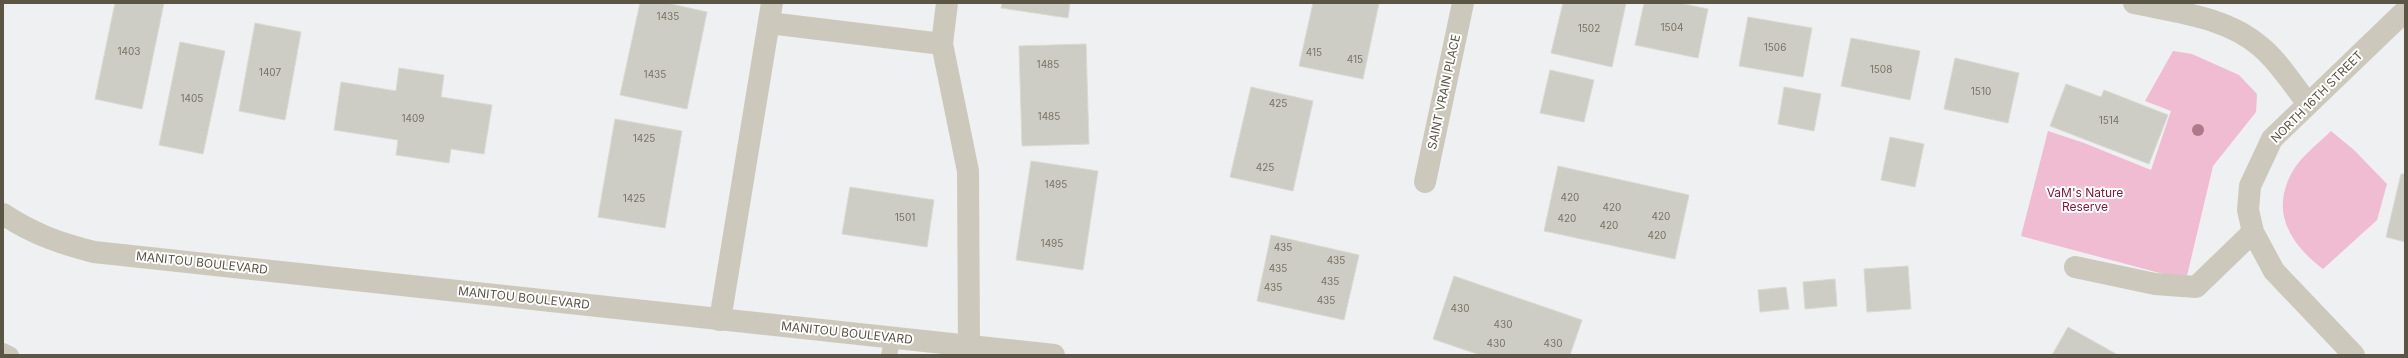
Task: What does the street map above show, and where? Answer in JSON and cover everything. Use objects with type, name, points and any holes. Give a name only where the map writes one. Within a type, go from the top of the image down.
[{"type":"street","points":[[947,3],[942,44],[968,170],[969,346]]},
{"type":"street","name":"SAINT VRAIN PLACE","points":[[1425,182],[1463,3]]},
{"type":"street","points":[[2134,3],[2205,19],[2238,32],[2266,52],[2308,104]]},
{"type":"street","name":"NORTH 16TH STREET","points":[[2354,355],[2274,271],[2253,232],[2248,210],[2250,192],[2260,163],[2272,139],[2405,11]]},
{"type":"street","points":[[720,320],[770,13],[942,44]]},
{"type":"street","name":"MANITOU BOULEVARD","points":[[3,214],[28,230],[62,244],[94,252],[720,320],[891,347],[969,346],[1054,355]]},
{"type":"street","points":[[2074,267],[2155,284],[2196,287],[2253,232]]},
{"type":"lane","points":[[3,351],[11,355]]},
{"type":"green space","name":"VaM's Nature Reserve","points":[[2173,51],[2192,54],[2239,75],[2257,94],[2256,112],[2213,166],[2186,280],[2021,236],[2048,131],[2084,143],[2151,170],[2171,111],[2145,101]]},
{"type":"green space","points":[[2331,131],[2354,150],[2387,184],[2377,220],[2323,269],[2311,259],[2292,237],[2286,225],[2283,212],[2283,198],[2287,184],[2294,169],[2306,154]]},
{"type":"building","points":[[115,3],[164,3],[142,109],[95,99]]},
{"type":"building","points":[[640,3],[667,3],[707,12],[687,109],[620,95]]},
{"type":"building","points":[[1002,3],[1070,3],[1068,18],[1001,8]]},
{"type":"building","points":[[1313,3],[1379,3],[1363,79],[1299,66]]},
{"type":"building","points":[[1563,3],[1626,3],[1612,67],[1551,53]]},
{"type":"building","points":[[1644,3],[1679,3],[1708,9],[1698,58],[1635,45]]},
{"type":"building","points":[[1748,17],[1812,28],[1803,77],[1739,66]]},
{"type":"building","points":[[255,23],[301,32],[285,120],[239,111]]},
{"type":"building","points":[[1851,38],[1920,51],[1910,100],[1841,86]]},
{"type":"building","points":[[180,42],[225,51],[203,154],[159,145]]},
{"type":"building","points":[[1086,44],[1089,144],[1022,146],[1019,46]]},
{"type":"building","points":[[1955,58],[2019,73],[2008,123],[1944,109]]},
{"type":"building","points":[[399,68],[444,75],[441,97],[492,105],[484,154],[451,149],[449,163],[396,155],[398,140],[334,130],[341,82],[396,91]]},
{"type":"building","points":[[1550,70],[1594,80],[1584,122],[1540,113]]},
{"type":"building","points":[[2066,84],[2101,97],[2104,90],[2168,115],[2149,164],[2050,126]]},
{"type":"building","points":[[1251,87],[1313,101],[1293,191],[1230,177]]},
{"type":"building","points":[[1784,87],[1821,94],[1814,131],[1778,124]]},
{"type":"building","points":[[615,119],[682,131],[665,228],[598,217]]},
{"type":"building","points":[[1890,137],[1924,144],[1915,187],[1881,180]]},
{"type":"building","points":[[1031,161],[1098,171],[1083,270],[1016,260]]},
{"type":"building","points":[[1558,166],[1689,195],[1675,259],[1544,231]]},
{"type":"building","points":[[2401,174],[2405,174],[2405,242],[2386,237]]},
{"type":"building","points":[[850,187],[934,200],[927,247],[842,234]]},
{"type":"building","points":[[1271,235],[1359,255],[1344,320],[1257,301]]},
{"type":"building","points":[[1908,266],[1911,309],[1867,312],[1864,269]]},
{"type":"building","points":[[1454,276],[1582,320],[1570,355],[1480,355],[1433,339]]},
{"type":"building","points":[[1835,279],[1837,306],[1805,309],[1803,282]]},
{"type":"building","points":[[1786,287],[1789,309],[1760,312],[1758,290]]},
{"type":"building","points":[[2068,327],[2118,355],[2052,355]]}]
